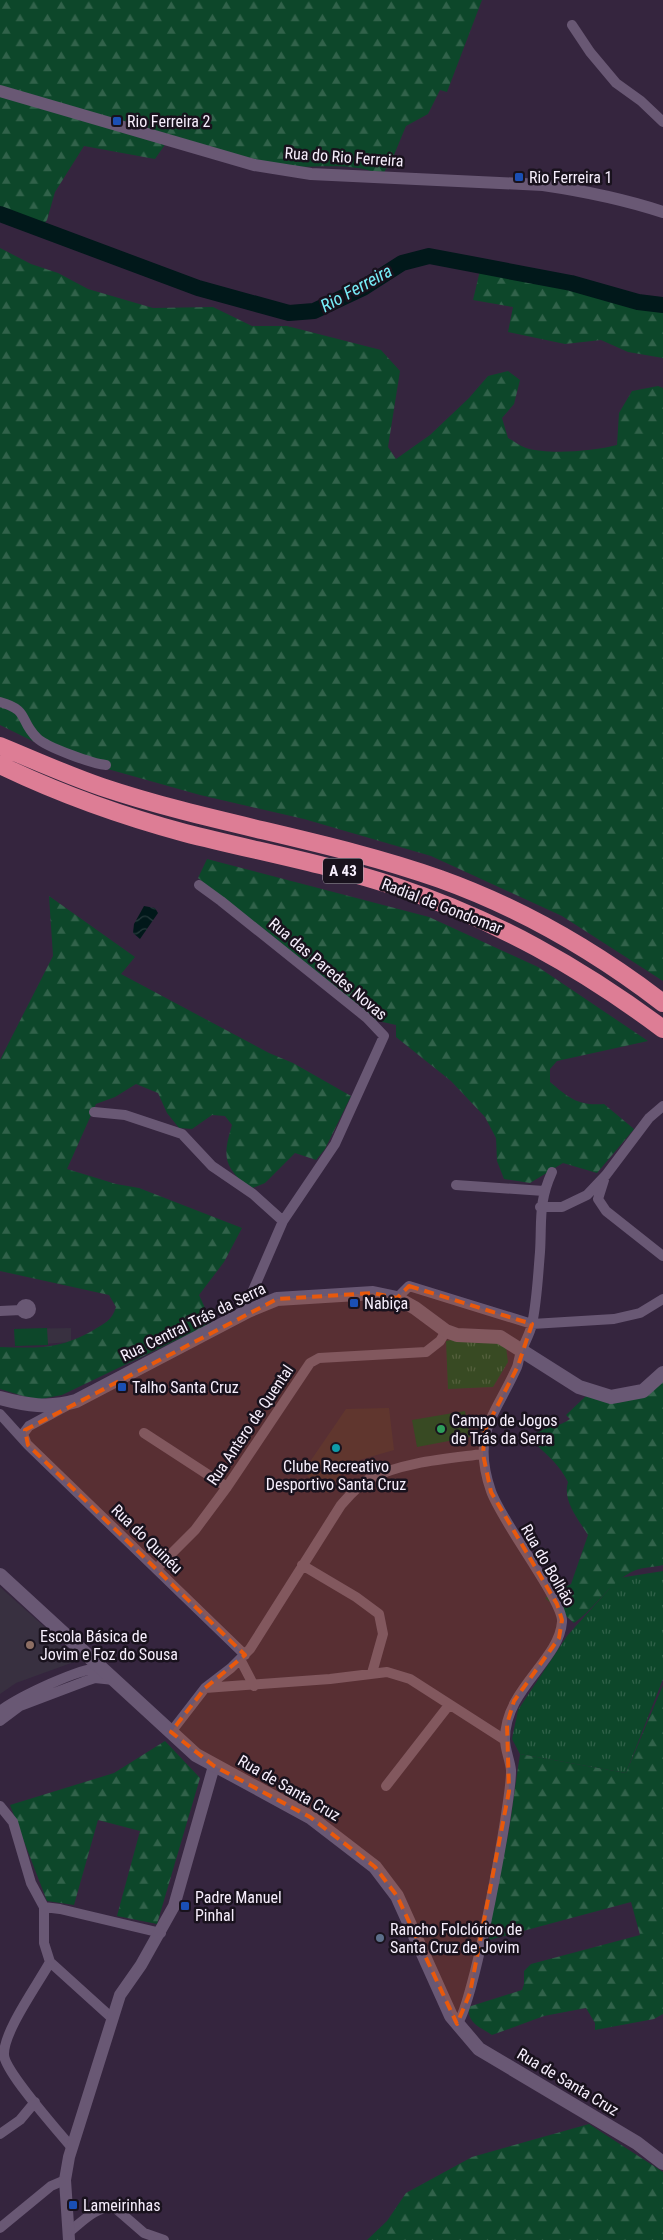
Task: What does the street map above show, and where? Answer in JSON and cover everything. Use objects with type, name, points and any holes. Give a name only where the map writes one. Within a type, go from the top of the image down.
[{"type":"highway","name":"Radial de Gondomar","points":[[0,746],[101,787],[202,816],[374,858],[440,879],[521,914],[570,940],[630,978],[663,1003]]},
{"type":"highway","name":"Radial de Gondomar","points":[[0,765],[94,804],[183,832],[342,871],[397,887],[457,909],[505,930],[548,952],[588,976],[663,1029]]},
{"type":"main road","name":"Rua Central Trás da Serra","points":[[0,1398],[42,1406],[61,1405],[76,1400],[248,1311],[276,1299],[365,1293],[397,1298]]},
{"type":"main road","points":[[397,1298],[415,1308],[446,1332],[457,1335],[500,1337],[579,1387],[611,1397],[643,1390],[663,1373]]},
{"type":"main road","name":"Rua de Santa Cruz","points":[[0,1575],[196,1755],[310,1817],[375,1867],[397,1896],[414,1930],[436,1984],[457,2024],[479,2049],[637,2143],[663,2163]]},
{"type":"street","points":[[572,25],[590,52],[616,83],[641,101],[663,122]]},
{"type":"street","name":"Rua do Rio Ferreira","points":[[0,91],[254,165],[311,174],[543,185],[581,190],[630,201],[663,212]]},
{"type":"street","points":[[0,702],[14,706],[22,712],[31,732],[39,740],[96,764],[106,765]]},
{"type":"street","name":"Rua das Paredes Novas","points":[[199,885],[367,1018],[384,1036],[335,1144],[283,1221],[251,1295],[248,1311]]},
{"type":"street","points":[[540,1207],[562,1207],[587,1195],[606,1175],[649,1118],[663,1106]]},
{"type":"street","points":[[94,1112],[125,1115],[182,1134],[212,1166],[252,1194],[283,1221]]},
{"type":"street","name":"Rua do Bolhão","points":[[457,2024],[464,2014],[470,1993],[491,1900],[508,1800],[511,1770],[505,1740],[514,1701],[559,1638],[562,1620],[557,1604],[508,1526],[491,1492],[483,1454],[485,1430],[518,1366],[521,1350],[532,1324],[540,1250],[540,1207],[552,1172]]},
{"type":"street","points":[[606,1175],[598,1199],[606,1210],[663,1256]]},
{"type":"street","points":[[456,1184],[544,1191]]},
{"type":"street","points":[[397,1298],[410,1286],[532,1324],[614,1319],[640,1313],[663,1299]]},
{"type":"street","points":[[0,1311],[21,1310]]},
{"type":"street","name":"Rua Antero de Quental","points":[[156,1569],[195,1530],[227,1487],[310,1364],[319,1358],[426,1352],[440,1341],[446,1332]]},
{"type":"street","points":[[28,1445],[24,1439],[25,1430],[76,1400]]},
{"type":"street","points":[[39,1421],[46,1411],[42,1406]]},
{"type":"street","name":"Rua do Quinéu","points":[[0,1414],[28,1445],[156,1569],[243,1657],[254,1686]]},
{"type":"street","points":[[144,1433],[227,1487]]},
{"type":"street","points":[[171,1732],[205,1688],[243,1657],[341,1505],[368,1480],[399,1467],[483,1454]]},
{"type":"street","points":[[302,1566],[356,1597],[379,1614],[383,1634],[372,1673]]},
{"type":"street","points":[[76,1674],[82,1669],[84,1662],[79,1647]]},
{"type":"street","points":[[0,1711],[21,1697],[98,1666]]},
{"type":"street","points":[[86,1681],[93,1677],[98,1666]]},
{"type":"street","points":[[205,1688],[254,1686],[387,1672],[410,1679],[505,1740]]},
{"type":"street","points":[[0,1721],[20,1706],[86,1681],[95,1678],[115,1680]]},
{"type":"street","points":[[386,1786],[450,1705]]},
{"type":"street","points":[[69,2236],[65,2180],[72,2148],[120,1995],[160,1933],[174,1906],[214,1766]]},
{"type":"street","points":[[0,1806],[13,1822],[31,1883],[44,1907],[44,1943],[50,1962],[112,2019]]},
{"type":"street","points":[[44,1907],[60,1909],[160,1933]]},
{"type":"street","points":[[50,1962],[5,2045],[4,2057],[35,2102],[72,2148]]},
{"type":"street","points":[[0,2134],[20,2120],[35,2102]]},
{"type":"street","points":[[0,2228],[51,2186],[65,2180]]},
{"type":"street","points":[[69,2236],[95,2212],[106,2206],[114,2206],[145,2236],[164,2240]]},
{"type":"highlighted area","points":[[409,1286],[532,1324],[518,1366],[485,1430],[483,1454],[491,1492],[557,1604],[562,1620],[559,1638],[514,1701],[507,1724],[509,1791],[470,1993],[457,2024],[397,1896],[375,1867],[310,1817],[214,1766],[171,1732],[205,1688],[245,1655],[28,1445],[25,1430],[277,1299],[373,1293],[397,1298]]},
{"type":"shaded area","points":[[71,1328],[71,1342],[15,1346],[14,1329]]},
{"type":"shaded area","points":[[389,1408],[394,1450],[349,1463],[327,1493],[303,1472],[346,1409]]},
{"type":"shaded area","name":"Escola Básica de Jovim e Foz do Sousa","points":[[0,1587],[47,1629],[74,1662],[16,1683],[0,1694]]},
{"type":"green space","points":[[0,0],[482,0],[447,92],[440,90],[428,114],[406,126],[394,155],[382,176],[357,168],[271,165],[171,136],[155,159],[84,146],[55,192],[47,220],[36,234],[0,216]]},
{"type":"green space","points":[[0,248],[31,264],[58,273],[88,289],[153,308],[213,307],[252,326],[287,326],[381,350],[400,371],[388,447],[396,459],[430,435],[469,398],[488,376],[508,371],[520,380],[514,404],[502,418],[508,438],[526,448],[559,452],[617,445],[619,413],[632,391],[658,386],[663,388],[663,981],[562,916],[431,856],[304,819],[200,795],[65,757],[0,725]]},
{"type":"green space","points":[[482,262],[499,268],[631,297],[663,310],[663,358],[628,352],[601,340],[565,344],[508,332],[513,307],[473,300]]},
{"type":"green space","points":[[207,859],[429,917],[538,967],[648,1041],[557,1061],[550,1069],[550,1082],[574,1100],[587,1104],[604,1104],[634,1129],[597,1173],[563,1163],[530,1183],[504,1179],[497,1161],[496,1138],[485,1117],[451,1081],[396,1037],[396,1025],[374,1020],[198,878]]},
{"type":"green space","points":[[49,896],[135,957],[121,974],[269,1053],[293,1063],[351,1096],[325,1149],[316,1160],[295,1153],[265,1183],[250,1189],[235,1174],[227,1161],[227,1146],[232,1125],[225,1116],[212,1115],[192,1129],[179,1128],[167,1113],[158,1093],[136,1084],[115,1097],[96,1104],[67,1169],[116,1184],[139,1188],[242,1228],[224,1262],[199,1295],[212,1323],[62,1395],[36,1400],[0,1389],[0,1347],[37,1347],[68,1342],[92,1331],[110,1319],[116,1307],[109,1295],[0,1271],[0,1060],[53,956]]},
{"type":"green space","points":[[47,1328],[48,1345],[15,1346],[14,1329]]},
{"type":"green space","points":[[461,1338],[491,1339],[506,1347],[508,1362],[493,1387],[448,1389],[446,1341]]},
{"type":"green space","points":[[663,1379],[663,1565],[636,1570],[619,1580],[574,1623],[545,1598],[571,1584],[588,1535],[569,1503],[567,1496],[568,1482],[565,1476],[553,1461],[534,1443],[536,1433],[562,1424],[570,1419],[566,1415],[586,1396],[610,1402],[627,1401]]},
{"type":"green space","name":"Campo de Jogos de Trás da Serra","points":[[465,1411],[470,1437],[417,1447],[412,1420]]},
{"type":"green space","points":[[663,1571],[663,1679],[626,1773],[520,1754],[512,1739],[518,1710],[567,1636],[619,1578]]},
{"type":"green space","points":[[663,1685],[663,2014],[654,2019],[595,2030],[595,2023],[586,2008],[544,2016],[492,2035],[479,2027],[470,2018],[468,2007],[522,1990],[524,1971],[531,1964],[640,1935],[631,1902],[489,1940],[492,1911],[509,1830],[520,1754],[626,1773]]},
{"type":"green space","points":[[165,1741],[200,1778],[157,1924],[117,1916],[140,1831],[98,1820],[74,1905],[47,1901],[10,1805],[114,1773]]},
{"type":"green space","points":[[589,2124],[663,2172],[663,2240],[367,2240],[387,2221],[406,2193],[472,2157]]},
{"type":"water","points":[[144,906],[155,908],[158,913],[140,939],[133,933],[134,924]]},
{"type":"waterway","name":"Rio Ferreira","points":[[0,214],[198,288],[289,313],[314,311],[363,288],[402,263],[429,256],[571,283],[638,302],[663,305]]},
{"type":"place","name":"Rio Ferreira 2","points":[[117,121]]},
{"type":"place","name":"Rio Ferreira 1","points":[[519,177]]},
{"type":"place","name":"Nabiça","points":[[354,1303]]},
{"type":"place","name":"Talho Santa Cruz","points":[[122,1387]]},
{"type":"place","name":"Campo de Jogos de Trás da Serra","points":[[441,1429]]},
{"type":"place","name":"Clube Recreativo Desportivo Santa Cruz","points":[[336,1448]]},
{"type":"place","name":"Escola Básica de Jovim e Foz do Sousa","points":[[30,1645]]},
{"type":"place","name":"Padre Manuel Pinhal","points":[[185,1906]]},
{"type":"place","name":"Rancho Folclórico de Santa Cruz de Jovim","points":[[380,1938]]},
{"type":"place","name":"Lameirinhas","points":[[73,2205]]}]
